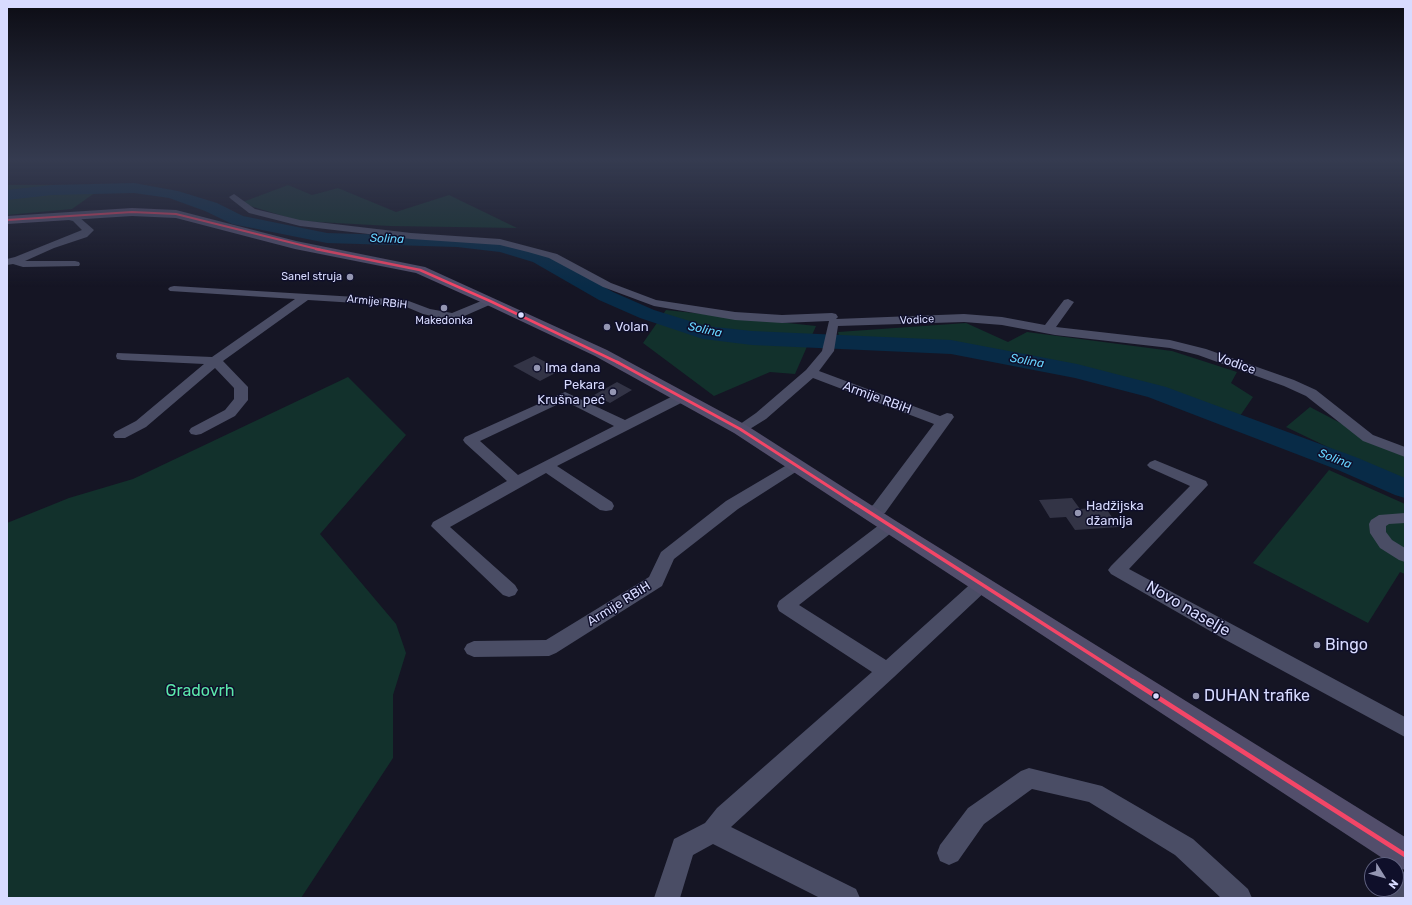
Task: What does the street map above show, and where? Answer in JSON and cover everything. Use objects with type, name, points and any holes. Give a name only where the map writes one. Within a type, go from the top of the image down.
[{"type":"main road","points":[[7,220],[132,212],[176,214],[295,245],[420,270],[490,301],[601,353],[740,429],[870,514],[1405,854]]},
{"type":"street","name":"Vodice","points":[[241,202],[252,211],[300,223],[411,236],[461,238],[500,242],[532,250],[569,264],[607,285],[654,303],[735,316],[833,323],[964,318],[1002,321],[1048,330],[1170,344],[1202,352],[1289,383],[1311,393],[1368,438],[1405,452]]},
{"type":"street","points":[[7,262],[18,260],[50,246],[82,235],[90,230],[83,227],[76,219],[63,216]]},
{"type":"street","points":[[18,260],[18,263],[23,264],[75,264]]},
{"type":"street","name":"Armije RBiH","points":[[174,289],[406,303],[438,315],[454,317],[490,301]]},
{"type":"street","points":[[120,435],[147,419],[215,361],[306,296]]},
{"type":"street","points":[[1048,330],[1068,302]]},
{"type":"street","points":[[740,429],[761,416],[812,374],[828,351],[833,323]]},
{"type":"street","points":[[122,356],[215,361],[241,387],[241,400],[230,413],[196,431]]},
{"type":"street","name":"Armije RBiH","points":[[812,374],[945,419],[879,509],[870,514]]},
{"type":"street","points":[[517,482],[470,440],[565,396],[623,425]]},
{"type":"street","points":[[509,590],[439,526],[623,425],[682,397]]},
{"type":"street","name":"Armije RBiH","points":[[474,649],[549,648],[656,581],[667,556],[732,505],[797,465]]},
{"type":"street","name":"Novo naselje","points":[[1155,465],[1200,485],[1117,570],[1231,634],[1405,728]]},
{"type":"street","points":[[546,466],[606,506]]},
{"type":"street","points":[[1405,518],[1385,518],[1377,524],[1378,534],[1386,544],[1405,556]]},
{"type":"street","points":[[887,671],[786,606],[889,526]]},
{"type":"street","points":[[667,898],[683,847],[713,831],[725,816],[982,584]]},
{"type":"street","points":[[949,853],[976,816],[1029,778],[1094,793],[1184,847],[1239,898]]},
{"type":"street","points":[[713,831],[847,898]]},
{"type":"street","points":[[1398,898],[1405,884]]},
{"type":"green space","points":[[7,202],[82,202],[72,209],[7,215]]},
{"type":"green space","points":[[372,202],[396,212],[426,202],[464,202],[517,228],[390,226],[300,221],[240,203]]},
{"type":"green space","points":[[666,310],[816,326],[795,374],[770,372],[714,396],[643,343]]},
{"type":"green space","points":[[966,323],[1008,342],[1027,332],[1172,351],[1237,372],[1231,383],[1253,397],[1240,416],[1116,375],[977,346],[839,336],[838,332]]},
{"type":"green space","name":"Gradovrh","points":[[348,377],[406,435],[320,534],[396,624],[406,653],[393,695],[393,758],[301,898],[7,898],[7,523],[69,498],[133,479]]},
{"type":"green space","points":[[1310,407],[1405,457],[1405,484],[1286,427]]},
{"type":"green space","points":[[1329,470],[1405,504],[1405,574],[1400,572],[1368,623],[1253,563]]},
{"type":"building","name":"Ima dana","points":[[534,356],[561,370],[540,381],[513,366]]},
{"type":"building","name":"Pekara Krušna peć","points":[[617,382],[632,390],[610,403],[594,395]]},
{"type":"building","name":"Hadžijska džamija","points":[[1072,498],[1080,509],[1105,507],[1119,527],[1075,530],[1066,517],[1050,518],[1039,500]]},
{"type":"waterway","name":"Solina","points":[[197,202],[211,207],[238,220],[327,238],[457,242],[501,247],[540,258],[606,296],[647,314],[703,332],[752,338],[951,347],[1077,371],[1157,392],[1348,464],[1405,489]]},
{"type":"transit line","points":[[7,220],[132,212],[176,214],[295,245],[420,270],[490,301],[601,353],[740,429],[889,526],[1405,855]]},
{"type":"place","name":"Sanel struja","points":[[350,277]]},
{"type":"place","name":"Makedonka","points":[[444,308]]},
{"type":"place","name":"Volan","points":[[607,327]]},
{"type":"place","name":"Ima dana","points":[[537,368]]},
{"type":"place","name":"Pekara Krušna peć","points":[[613,392]]},
{"type":"place","name":"Hadžijska džamija","points":[[1078,513]]},
{"type":"place","name":"Bingo","points":[[1317,645]]},
{"type":"place","name":"DUHAN trafike","points":[[1196,696]]}]
